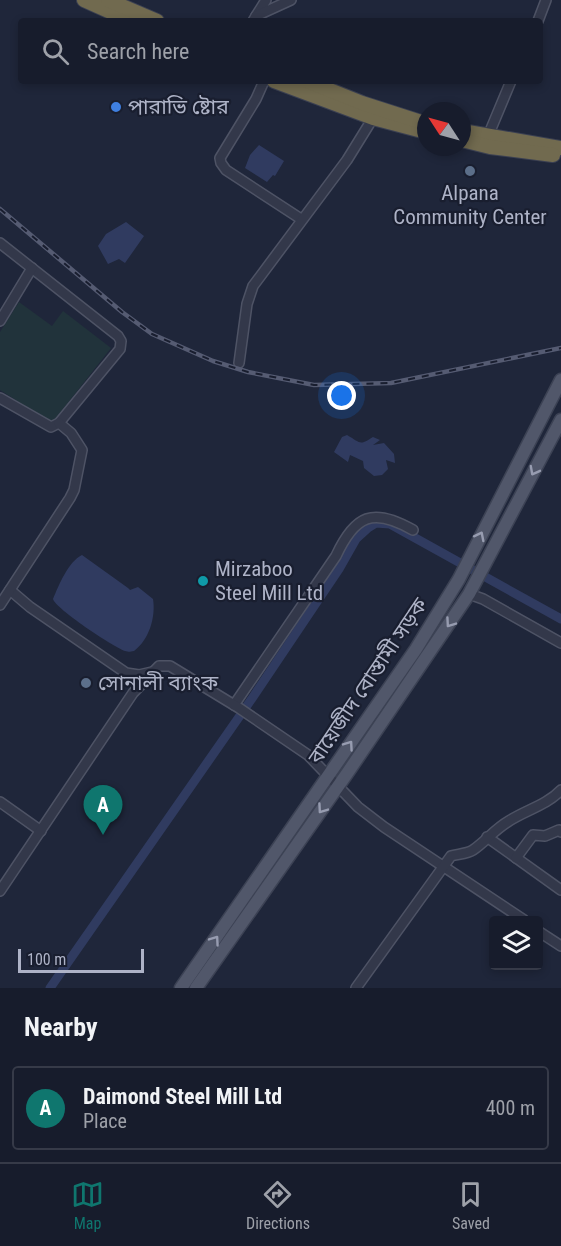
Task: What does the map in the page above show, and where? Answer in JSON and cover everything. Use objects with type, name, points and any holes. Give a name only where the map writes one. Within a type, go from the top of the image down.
[{"type":"highway","points":[[84,0],[124,18]]},
{"type":"highway","points":[[108,0],[150,18]]},
{"type":"highway","points":[[282,84],[373,118],[417,130]]},
{"type":"highway","points":[[314,84],[362,103],[417,120]]},
{"type":"highway","points":[[471,133],[561,148]]},
{"type":"highway","points":[[471,142],[490,147],[561,156]]},
{"type":"main road","name":"বায়েজীদ বোস্তামী সড়ক","points":[[181,988],[416,649],[459,579],[561,380]]},
{"type":"main road","name":"বায়েজীদ বোস্তামী সড়ক","points":[[196,988],[471,591],[561,420]]},
{"type":"street","points":[[254,18],[266,0]]},
{"type":"street","points":[[254,18],[291,0]]},
{"type":"street","points":[[539,18],[546,0]]},
{"type":"street","points":[[263,84],[220,158],[220,163],[226,170],[301,219]]},
{"type":"street","points":[[488,136],[510,84]]},
{"type":"street","points":[[239,363],[247,304],[253,286],[342,167],[373,118]]},
{"type":"street","points":[[0,243],[118,336],[121,341],[120,349],[58,423],[51,427],[0,398]]},
{"type":"street","points":[[0,321],[32,268]]},
{"type":"street","points":[[0,305],[18,291]]},
{"type":"street","points":[[0,605],[74,490],[82,450],[71,433],[58,423]]},
{"type":"street","points":[[236,706],[336,556],[354,525],[370,518],[386,517],[413,530]]},
{"type":"street","points":[[10,590],[30,608],[126,673],[139,675],[152,672]]},
{"type":"street","points":[[471,591],[561,643]]},
{"type":"street","points":[[0,891],[133,693],[159,666],[170,666],[236,706],[308,755],[337,787],[384,827],[517,916]]},
{"type":"street","points":[[356,988],[450,856],[471,852],[510,820],[556,796],[561,790]]},
{"type":"street","points":[[1,805],[41,831]]},
{"type":"street","points":[[516,858],[533,835],[544,836],[559,830],[561,832]]},
{"type":"street","points":[[487,837],[561,890]]},
{"type":"street","points":[[543,934],[561,946]]},
{"type":"shaded area","points":[[19,302],[52,326],[63,311],[111,348],[52,423],[0,390],[0,332]]},
{"type":"water","points":[[259,145],[284,161],[275,176],[273,175],[267,182],[245,168],[250,155]]},
{"type":"water","points":[[126,222],[144,236],[125,263],[119,259],[108,264],[98,246],[106,234]]},
{"type":"water","points":[[347,435],[360,442],[373,437],[380,440],[373,445],[384,443],[394,454],[395,463],[386,460],[388,469],[382,475],[374,476],[364,468],[363,461],[350,455],[348,462],[334,452],[342,437]]},
{"type":"water","points":[[82,555],[130,590],[138,587],[153,599],[150,628],[144,641],[134,651],[129,652],[118,648],[97,635],[64,611],[53,599],[68,568]]},
{"type":"waterway","points":[[50,988],[253,697],[339,569],[356,539],[368,528],[376,523],[390,524],[561,619]]},
{"type":"railway","points":[[0,209],[122,312],[152,334],[213,361],[248,372],[314,385],[391,383],[561,348]]},
{"type":"place","name":"পারাভি ষ্টোর","points":[[116,107]]},
{"type":"place","name":"Alpana Community Center","points":[[470,171]]},
{"type":"place","name":"Mirzaboo Steel Mill Ltd","points":[[203,581]]},
{"type":"place","name":"সোনালী ব্যাংক","points":[[86,683]]},
{"type":"place","name":"Daimond Steel Mill Ltd","points":[[103,835]]}]
